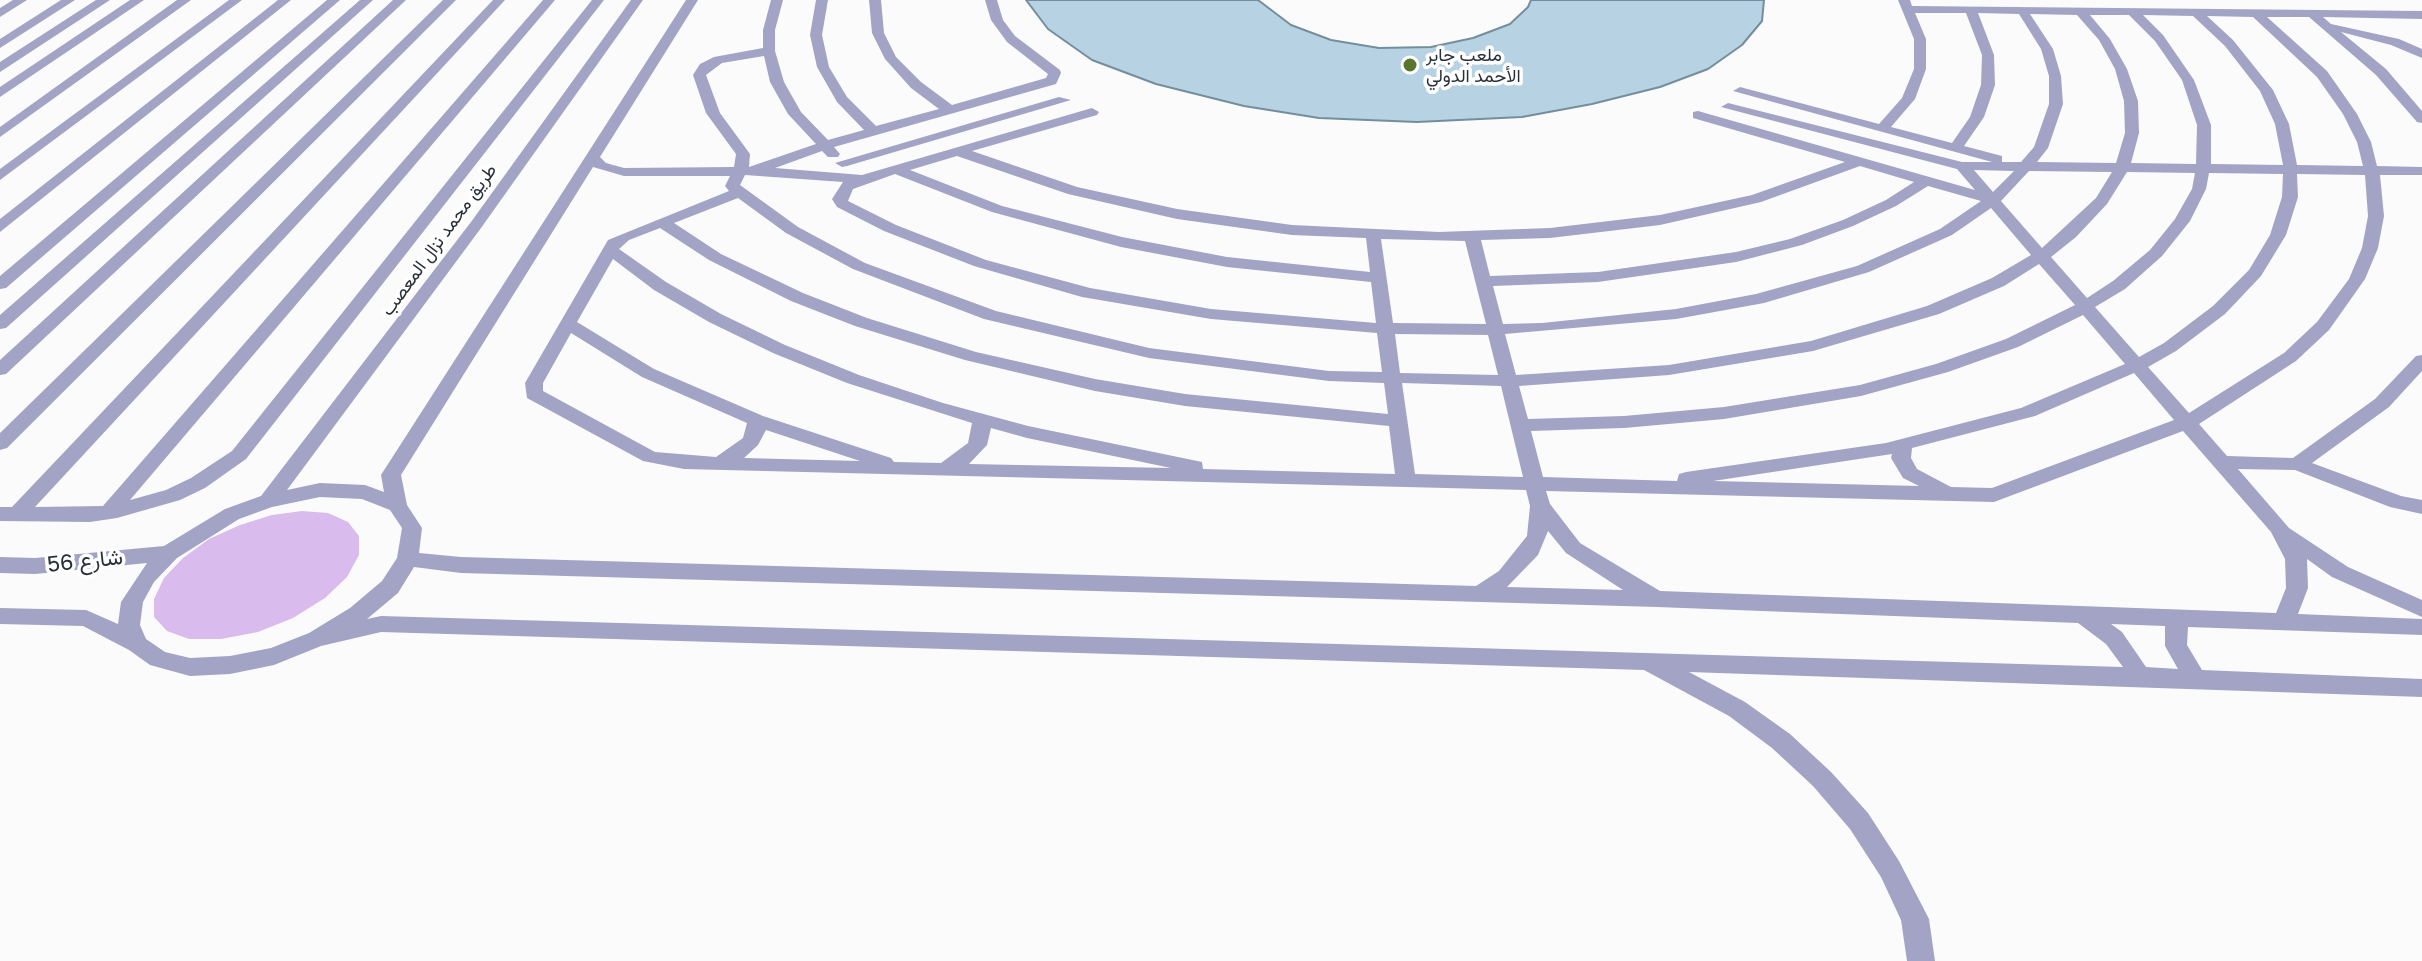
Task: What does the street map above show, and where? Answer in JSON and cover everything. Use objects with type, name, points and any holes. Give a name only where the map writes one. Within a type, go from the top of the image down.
[{"type":"street","points":[[0,13],[21,0]]},
{"type":"street","points":[[0,44],[69,0]]},
{"type":"street","points":[[0,68],[104,0]]},
{"type":"street","points":[[0,93],[138,0]]},
{"type":"street","points":[[0,133],[185,0]]},
{"type":"street","points":[[0,176],[236,0]]},
{"type":"street","points":[[0,227],[285,0]]},
{"type":"street","points":[[0,284],[334,0]]},
{"type":"street","points":[[1,322],[367,0]]},
{"type":"street","points":[[0,370],[400,0]]},
{"type":"street","points":[[0,444],[450,0]]},
{"type":"street","points":[[8,514],[499,0]]},
{"type":"street","points":[[109,512],[549,0]]},
{"type":"street","points":[[8,514],[109,512],[145,504],[198,483],[246,448],[598,0]]},
{"type":"street","name":"طريق محمد نزال المعصب","points":[[268,501],[476,225],[637,0]]},
{"type":"street","points":[[317,639],[358,614],[390,587],[408,559],[412,528],[397,505],[391,475],[692,0]]},
{"type":"street","points":[[777,0],[769,30],[769,51],[777,82],[795,114],[823,146],[863,179]]},
{"type":"street","points":[[822,0],[816,35],[823,67],[842,99],[874,132]]},
{"type":"street","points":[[875,0],[878,33],[891,59],[916,85],[951,111]]},
{"type":"street","points":[[754,171],[823,146],[1041,85],[1055,75],[1053,70],[1011,39],[997,20],[991,0]]},
{"type":"street","points":[[1946,0],[2392,1]]},
{"type":"street","points":[[1882,129],[1908,99],[1920,69],[1920,39],[1906,4],[1970,9],[2422,15]]},
{"type":"street","points":[[2408,13],[2422,7]]},
{"type":"street","points":[[1956,148],[1977,117],[1988,85],[1988,55],[1970,9]]},
{"type":"street","points":[[1092,112],[863,179],[843,191],[842,204],[918,240],[1015,274],[1169,308],[1253,320],[1386,329],[1496,330],[1633,320],[1718,307],[1795,290],[1863,269],[1921,245],[1994,200],[2028,167],[2048,133],[2057,90],[2047,49],[2022,10]]},
{"type":"street","points":[[769,51],[718,60],[705,67],[699,75],[713,113],[743,154],[732,186],[792,230],[859,266],[990,315],[1094,342],[1164,356],[1268,370],[1392,380],[1509,381],[1669,370],[1813,346],[1933,310],[1998,282],[2043,255],[2102,201],[2122,168],[2132,133],[2132,109],[2127,85],[2114,54],[2080,10]]},
{"type":"street","points":[[1520,425],[1624,422],[1724,413],[1861,390],[1978,356],[2043,330],[2087,306],[2139,269],[2171,237],[2192,205],[2204,169],[2204,125],[2195,95],[2170,52],[2132,11]]},
{"type":"street","points":[[739,192],[623,237],[609,249],[534,383],[534,394],[538,398],[650,457],[717,464],[1406,482],[1538,496],[1622,488],[1834,459],[1903,445],[2028,412],[2138,365],[2196,329],[2229,301],[2255,273],[2273,244],[2286,216],[2291,170],[2282,124],[2266,90],[2229,43],[2195,11]]},
{"type":"street","points":[[1622,488],[1994,495],[2020,488],[2188,422],[2290,357],[2336,310],[2357,279],[2370,248],[2376,201],[2373,170],[2358,128],[2332,87],[2298,49],[2255,12]]},
{"type":"street","points":[[2311,13],[2349,42],[2389,79],[2422,119]]},
{"type":"street","points":[[2326,24],[2385,39],[2422,54]]},
{"type":"street","points":[[2349,42],[2359,38],[2385,39]]},
{"type":"street","points":[[0,75],[27,75]]},
{"type":"street","points":[[230,87],[307,87]]},
{"type":"street","points":[[1740,91],[2028,167]]},
{"type":"street","points":[[842,163],[1064,100]]},
{"type":"street","points":[[1728,107],[1962,166],[2422,171]]},
{"type":"street","points":[[1698,115],[1994,200]]},
{"type":"street","points":[[960,152],[1052,185],[1141,207],[1253,225],[1373,235],[1472,236],[1588,229],[1694,213],[1784,190],[1859,161]]},
{"type":"street","points":[[593,159],[608,168],[633,172],[754,171],[863,179]]},
{"type":"street","points":[[1962,166],[2279,528],[2296,559],[2298,574],[2297,588],[2284,623]]},
{"type":"street","points":[[897,170],[997,209],[1121,242],[1252,265],[1379,278]]},
{"type":"street","points":[[576,186],[633,172]]},
{"type":"street","points":[[1483,281],[1610,276],[1736,257],[1796,242],[1848,223],[1891,203],[1926,180]]},
{"type":"street","points":[[111,189],[199,186]]},
{"type":"street","points":[[662,222],[715,257],[797,297],[896,334],[971,356],[1081,382],[1170,398],[1398,421]]},
{"type":"street","points":[[1373,235],[1406,482]]},
{"type":"street","points":[[1472,236],[1538,496],[1559,534],[1581,554],[1657,599]]},
{"type":"street","points":[[609,249],[686,302],[779,349],[853,379],[981,420],[1076,443],[1252,478]]},
{"type":"street","points":[[1,322],[55,319]]},
{"type":"street","points":[[567,323],[648,373],[756,420],[906,469]]},
{"type":"street","points":[[2297,464],[2382,403],[2422,360]]},
{"type":"street","points":[[717,464],[746,447],[754,436],[756,420]]},
{"type":"street","points":[[944,470],[964,458],[977,445],[981,420]]},
{"type":"street","points":[[1903,445],[1901,458],[1910,473],[1954,496]]},
{"type":"street","points":[[2223,462],[2297,464],[2387,499],[2421,506]]},
{"type":"street","points":[[137,644],[129,625],[132,602],[146,577],[169,553],[210,526],[268,501],[320,490],[365,492],[397,505]]},
{"type":"street","points":[[1480,594],[1507,576],[1530,550],[1537,536],[1538,496]]},
{"type":"street","points":[[2279,528],[2340,572],[2422,609]]},
{"type":"street","name":"شارع 56","points":[[0,565],[35,566],[169,553]]},
{"type":"street","points":[[408,559],[477,566],[1657,599],[2422,627]]},
{"type":"street","points":[[2084,615],[2119,644],[2138,676]]},
{"type":"street","points":[[2,616],[86,618],[137,644],[158,659],[190,667],[230,665],[274,656],[317,639],[381,624],[2138,676],[2422,688]]},
{"type":"street","points":[[2177,619],[2176,646],[2195,678]]},
{"type":"street","points":[[1642,661],[1690,682],[1737,709],[1781,741],[1822,779],[1859,821],[1890,869],[1915,919],[1921,961]]},
{"type":"shaded area","points":[[302,511],[328,513],[348,522],[359,536],[359,555],[347,577],[325,598],[293,618],[258,632],[221,639],[189,639],[167,631],[154,617],[154,599],[164,578],[183,558],[209,539],[272,515]]},
{"type":"building","name":"ملعب جابر الأحمد الدولي","points":[[1026,0],[1258,0],[1291,25],[1331,40],[1379,48],[1431,47],[1473,38],[1510,24],[1531,0],[1764,0],[1762,21],[1742,45],[1708,69],[1660,87],[1522,117],[1417,122],[1319,118],[1244,106],[1156,84],[1092,60],[1048,29]]},
{"type":"place","name":"ملعب جابر الأحمد الدولي","points":[[1410,65]]}]
